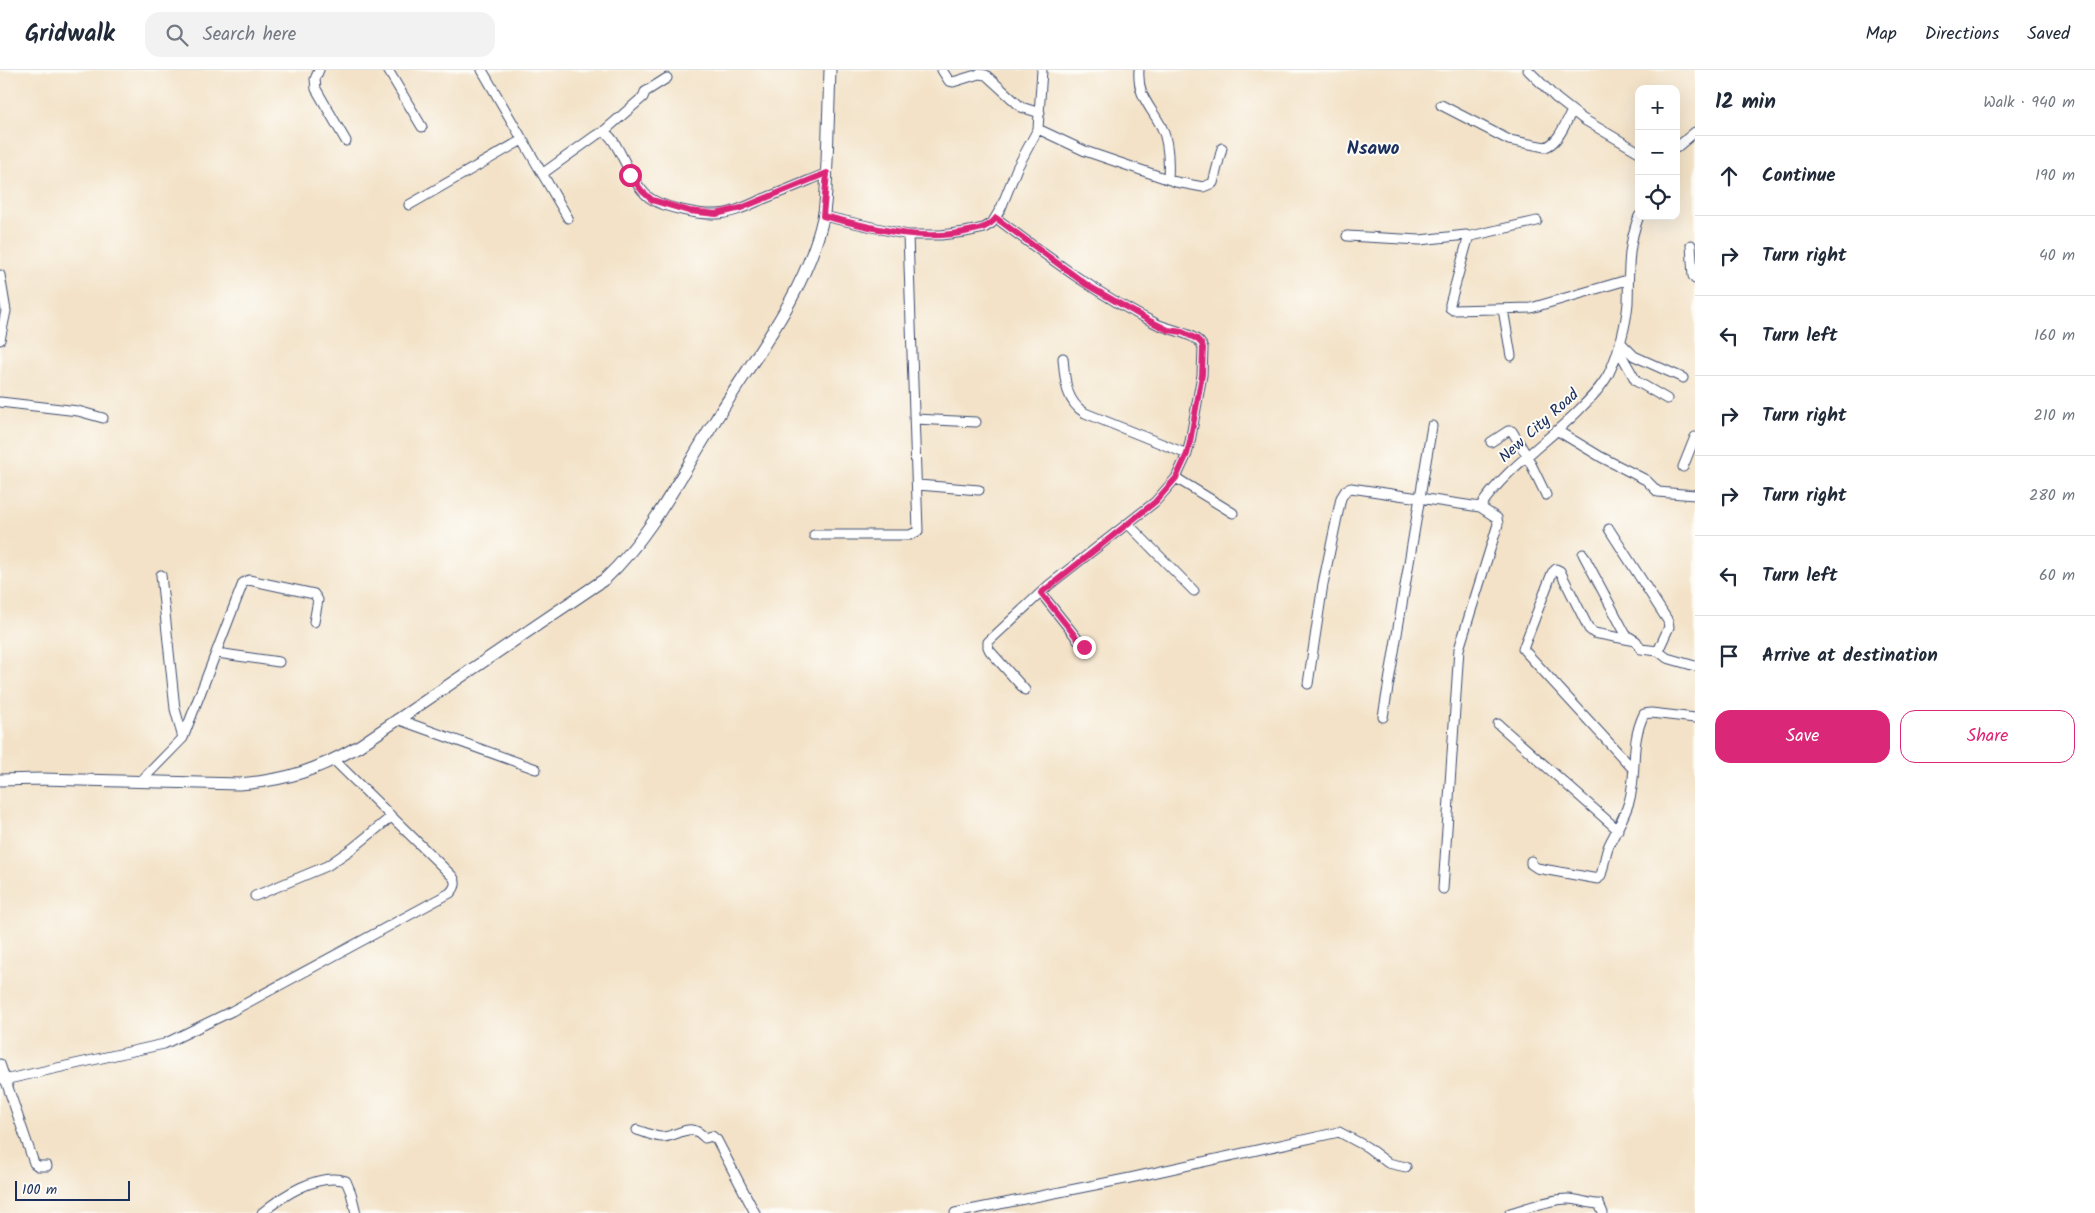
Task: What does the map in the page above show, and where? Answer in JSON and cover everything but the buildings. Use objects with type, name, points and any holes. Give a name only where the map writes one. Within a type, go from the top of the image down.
[{"type":"street","points":[[319,70],[315,79],[316,89],[346,141]]},
{"type":"street","points":[[388,70],[422,126]]},
{"type":"street","points":[[482,70],[568,218]]},
{"type":"street","points":[[0,780],[239,784],[266,782],[301,774],[334,760],[359,746],[605,579],[632,551],[685,471],[754,361],[796,288],[811,256],[823,216],[827,173],[830,70]]},
{"type":"street","points":[[942,70],[949,81],[953,82],[986,72],[1021,107],[1040,113]]},
{"type":"street","points":[[823,216],[908,235],[941,236],[984,228],[996,218],[1017,168],[1038,129],[1042,70]]},
{"type":"street","points":[[1139,70],[1139,87],[1163,132],[1168,154],[1168,179]]},
{"type":"street","points":[[1528,70],[1572,111],[1635,150]]},
{"type":"street","points":[[542,174],[603,132],[643,97],[645,92],[667,78]]},
{"type":"street","points":[[1442,105],[1508,140],[1544,147],[1550,146],[1554,142],[1572,111]]},
{"type":"street","points":[[1038,129],[1085,151],[1168,179],[1199,187],[1211,185],[1216,178],[1222,148]]},
{"type":"street","points":[[603,132],[607,133],[616,144],[630,175],[642,191],[652,200],[689,211],[716,214],[741,208],[827,173]]},
{"type":"street","points":[[1680,145],[1695,132]]},
{"type":"street","points":[[409,205],[522,140]]},
{"type":"street","points":[[996,218],[1087,285],[1168,330],[1192,337],[1202,344],[1204,355],[1187,454],[1176,478],[1155,502],[1041,593],[988,645],[990,651],[1025,690]]},
{"type":"street","name":"New City Road","points":[[1480,507],[1497,483],[1558,431],[1593,396],[1609,373],[1619,345],[1628,304],[1627,264],[1631,240],[1638,220]]},
{"type":"street","points":[[1348,236],[1413,240],[1463,235],[1467,237],[1537,221]]},
{"type":"street","points":[[814,535],[914,534],[919,529],[908,235]]},
{"type":"street","points":[[1467,237],[1450,308],[1453,310],[1531,308],[1628,280]]},
{"type":"street","points":[[1691,245],[1693,276],[1695,279]]},
{"type":"street","points":[[0,275],[6,311],[0,340]]},
{"type":"street","points":[[1503,309],[1511,356]]},
{"type":"street","points":[[1619,345],[1634,356],[1683,378]]},
{"type":"street","points":[[1619,345],[1636,381],[1667,399]]},
{"type":"street","points":[[1063,358],[1069,397],[1076,408],[1187,454]]},
{"type":"street","points":[[0,402],[78,411],[103,418]]},
{"type":"street","points":[[915,419],[976,422]]},
{"type":"street","points":[[1383,717],[1432,426]]},
{"type":"street","points":[[1491,442],[1508,431],[1512,431],[1527,456],[1546,495]]},
{"type":"street","points":[[1558,431],[1601,458],[1646,480],[1658,492],[1695,495]]},
{"type":"street","points":[[1682,467],[1695,437]]},
{"type":"street","points":[[1176,478],[1233,513]]},
{"type":"street","points":[[918,485],[979,490]]},
{"type":"street","points":[[1308,684],[1323,584],[1343,494],[1346,490],[1351,488],[1480,507],[1497,518],[1498,524],[1459,649],[1443,889]]},
{"type":"street","points":[[1128,524],[1194,591]]},
{"type":"street","points":[[1609,529],[1643,579],[1670,624],[1658,651]]},
{"type":"street","points":[[1583,554],[1626,635],[1636,641],[1642,649],[1658,651],[1667,658],[1695,666]]},
{"type":"street","points":[[1634,768],[1523,649],[1552,573],[1556,569],[1560,570],[1589,628],[1594,633],[1636,641]]},
{"type":"street","points":[[161,575],[175,709],[183,738]]},
{"type":"street","points":[[141,781],[183,738],[243,582],[249,580],[316,595],[318,600],[314,622]]},
{"type":"street","points":[[1041,593],[1084,647]]},
{"type":"street","points":[[217,653],[279,662]]},
{"type":"street","points":[[1531,861],[1531,864],[1537,868],[1597,880],[1602,875],[1609,844],[1618,830],[1629,800],[1634,768],[1635,738],[1644,714],[1651,713],[1695,718]]},
{"type":"street","points":[[397,719],[536,769]]},
{"type":"street","points":[[1498,724],[1618,830]]},
{"type":"street","points":[[4,1080],[164,1044],[232,1012],[450,893],[455,886],[455,881],[452,877],[334,760]]},
{"type":"street","points":[[255,896],[327,866],[353,848],[391,817]]},
{"type":"street","points":[[0,1064],[34,1163],[38,1166],[47,1166]]},
{"type":"street","points":[[637,1130],[662,1137],[692,1129],[699,1131],[705,1138],[712,1136],[717,1140],[755,1213]]},
{"type":"street","points":[[954,1213],[1130,1178],[1339,1132],[1367,1147],[1388,1163],[1406,1167]]},
{"type":"street","points":[[262,1213],[278,1200],[303,1187],[338,1178],[346,1181],[356,1213]]},
{"type":"street","points":[[1510,1213],[1565,1199],[1581,1200],[1588,1204],[1599,1204],[1603,1213]]},
{"type":"district","name":"Nsawo","points":[[1373,147]]},
{"type":"route","points":[[630,175],[642,191],[652,200],[689,211],[716,214],[741,208],[827,173],[823,216],[908,235],[941,236],[984,228],[996,218],[1087,285],[1168,330],[1182,332],[1200,341],[1204,355],[1202,375],[1187,454],[1176,478],[1155,502],[1041,593],[1084,647]]}]
